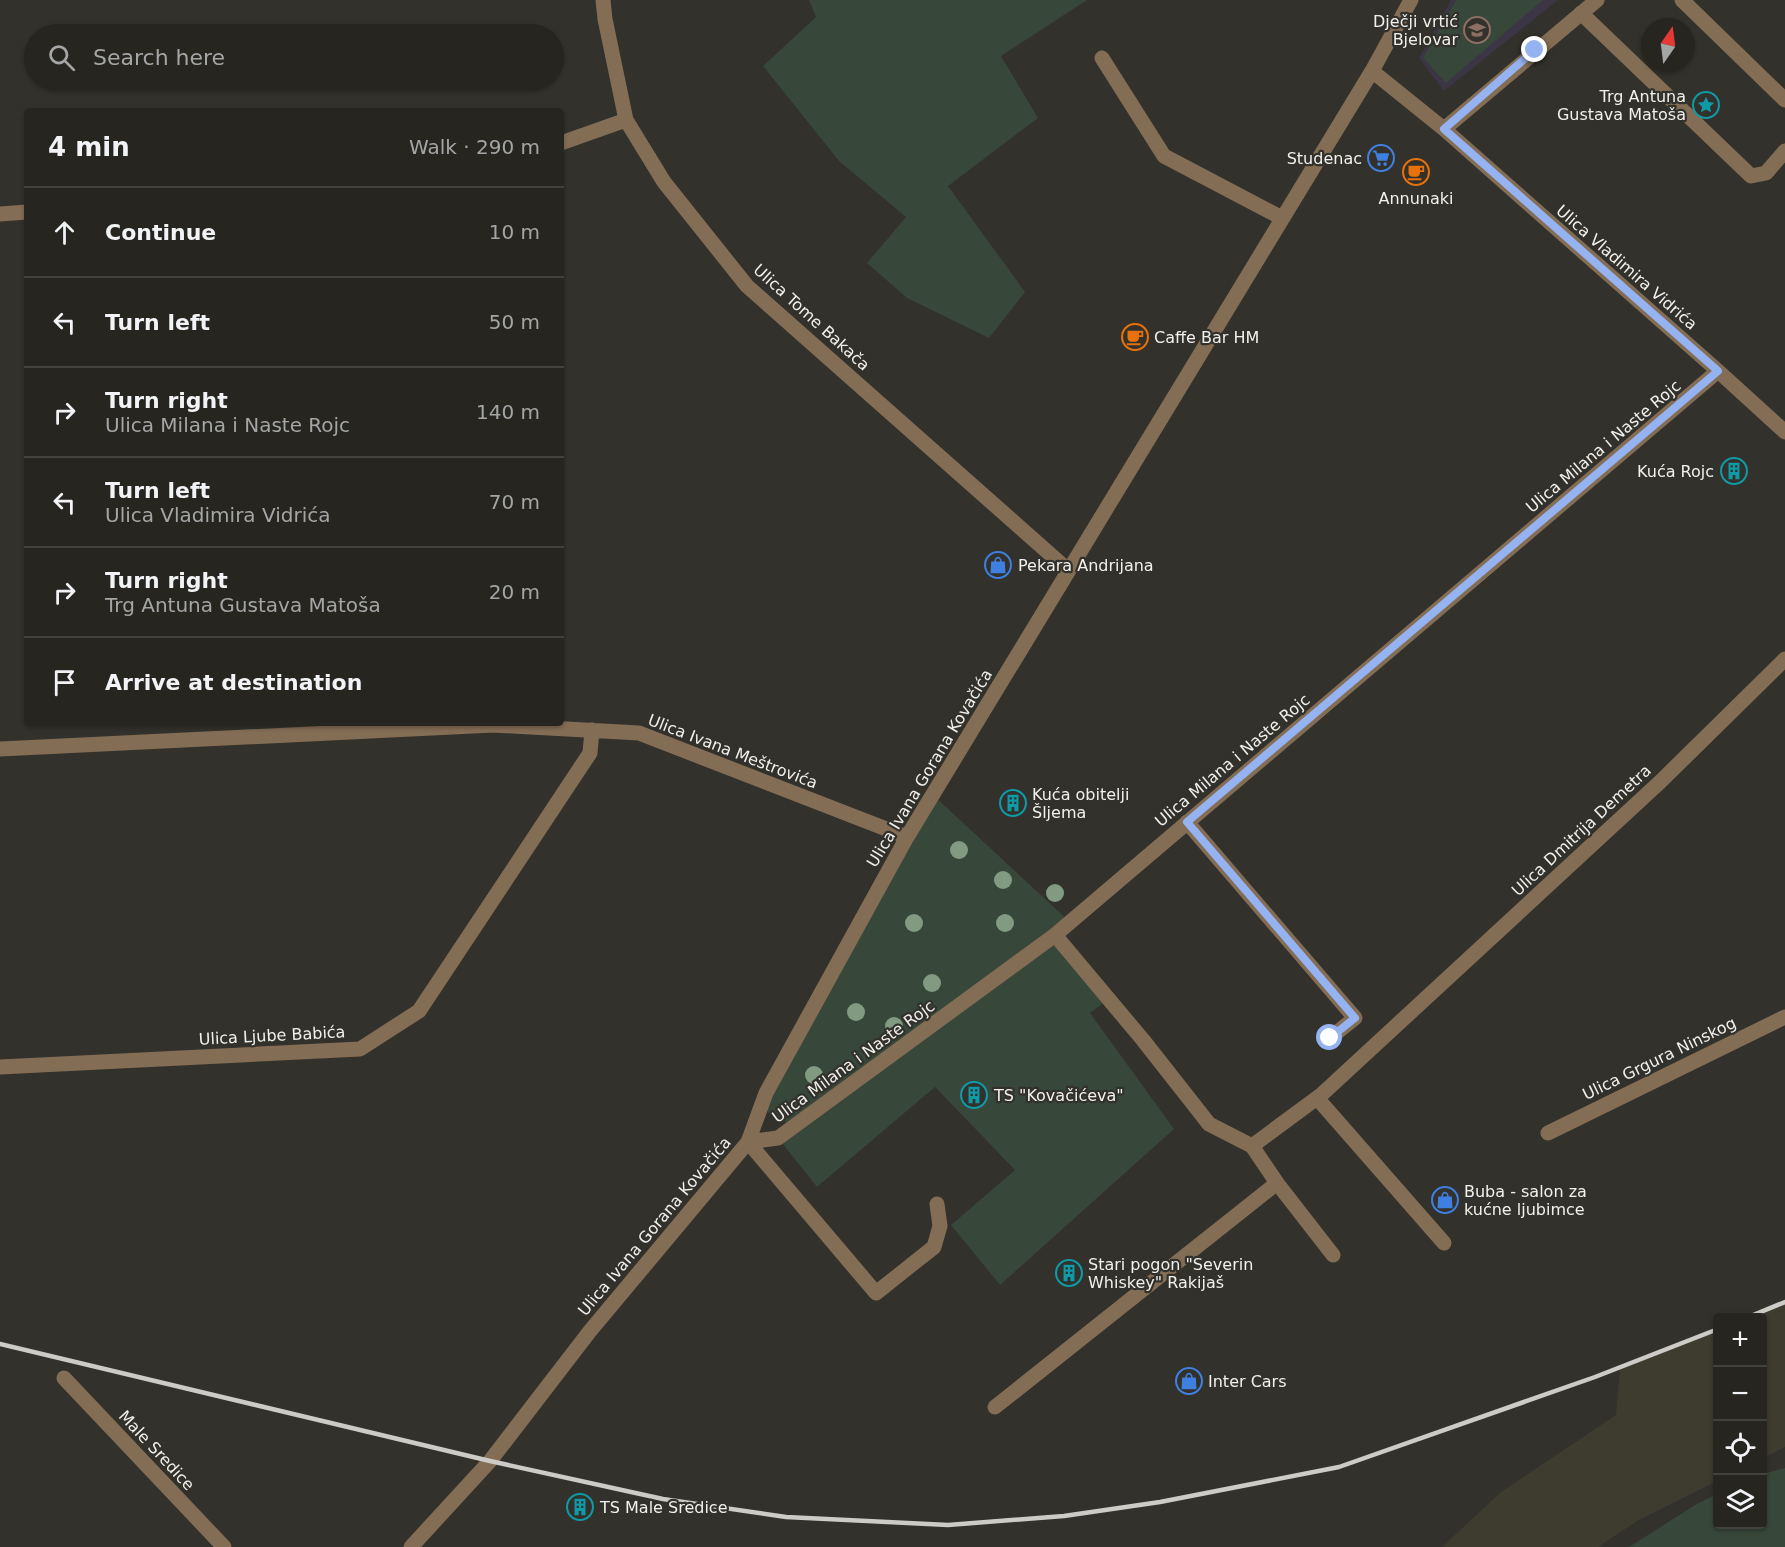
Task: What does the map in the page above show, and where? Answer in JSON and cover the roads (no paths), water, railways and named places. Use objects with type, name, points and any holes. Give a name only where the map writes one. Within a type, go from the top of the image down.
[{"type":"street","name":"Ulica Tome Bakača","points":[[603,0],[626,120],[664,182],[747,285],[1068,570]]},
{"type":"street","points":[[1411,0],[1372,71],[1444,129],[1597,0]]},
{"type":"street","points":[[1682,0],[1785,100]]},
{"type":"street","points":[[1581,13],[1751,176],[1766,173],[1785,152]]},
{"type":"street","points":[[1102,58],[1164,156],[1282,218]]},
{"type":"street","name":"Ulica Ivana Gorana Kovačića","points":[[411,1547],[490,1461],[590,1331],[747,1142],[766,1093],[907,837],[1372,71]]},
{"type":"street","points":[[564,142],[626,120]]},
{"type":"street","name":"Ulica Vladimira Vidrića","points":[[1444,129],[1785,432]]},
{"type":"street","points":[[0,214],[24,212]]},
{"type":"street","name":"Ulica Milana i Naste Rojc","points":[[747,1142],[778,1138],[1055,935],[1718,371]]},
{"type":"street","name":"Ulica Dmitrija Demetra","points":[[1252,1146],[1317,1098],[1398,1024],[1660,782],[1785,659]]},
{"type":"street","name":"Ulica Ivana Meštrovića","points":[[0,749],[207,731],[411,726]]},
{"type":"street","name":"Ulica Ivana Meštrovića","points":[[526,726],[639,733],[907,837]]},
{"type":"street","name":"Ulica Ljube Babića","points":[[0,1067],[360,1049],[419,1011],[590,753],[592,730]]},
{"type":"street","points":[[1187,822],[1355,1018],[1330,1038]]},
{"type":"street","points":[[1055,935],[1143,1040],[1209,1124],[1252,1146],[1277,1184],[1333,1255]]},
{"type":"street","name":"Ulica Grgura Ninskog","points":[[1548,1133],[1785,1017]]},
{"type":"street","points":[[1317,1098],[1444,1243]]},
{"type":"street","points":[[747,1142],[876,1293],[934,1247],[940,1226],[937,1204]]},
{"type":"street","points":[[995,1407],[1277,1184]]},
{"type":"street","name":"Male Sredice","points":[[64,1378],[224,1547]]},
{"type":"railway","points":[[1758,1313],[1785,1302]]},
{"type":"railway","points":[[0,1344],[490,1461],[663,1499],[786,1517],[948,1525],[1064,1516],[1160,1502],[1339,1467],[1595,1377],[1713,1331]]},
{"type":"place","name":"Dječji vrtić Bjelovar","points":[[1477,30]]},
{"type":"place","name":"Trg Antuna Gustava Matoša","points":[[1706,105]]},
{"type":"place","name":"Studenac","points":[[1381,158]]},
{"type":"place","name":"Annunaki","points":[[1416,172]]},
{"type":"place","name":"Caffe Bar HM","points":[[1135,337]]},
{"type":"place","name":"Kuća Rojc","points":[[1734,471]]},
{"type":"place","name":"Pekara Andrijana","points":[[998,565]]},
{"type":"place","name":"Kuća obitelji Šljema","points":[[1013,803]]},
{"type":"place","name":"TS \"Kovačićeva\"","points":[[974,1095]]},
{"type":"place","name":"Buba - salon za kućne ljubimce","points":[[1445,1200]]},
{"type":"place","name":"Stari pogon \"Severin Whiskey\" Rakijaš","points":[[1069,1273]]},
{"type":"place","name":"Inter Cars","points":[[1189,1381]]},
{"type":"place","name":"TS Male Sredice","points":[[580,1507]]}]
